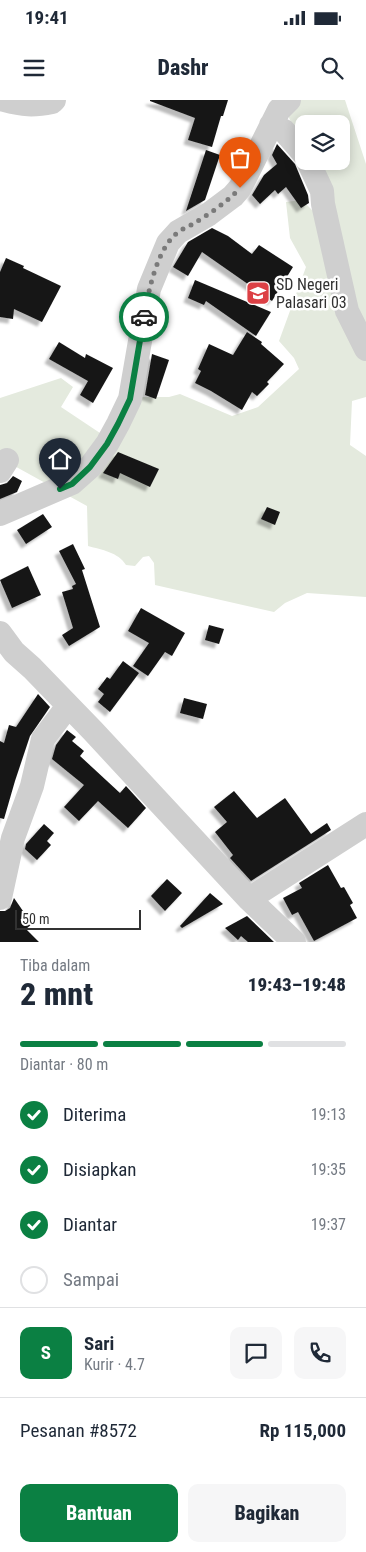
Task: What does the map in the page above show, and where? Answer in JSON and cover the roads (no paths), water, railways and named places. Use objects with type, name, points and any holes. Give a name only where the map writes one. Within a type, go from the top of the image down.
[{"type":"street","points":[[4,100],[18,104],[37,105],[54,100]]},
{"type":"street","points":[[0,514],[72,484],[90,467],[107,444],[130,399],[148,289],[168,242],[178,232],[209,214],[233,196],[240,188],[279,110],[289,100]]},
{"type":"street","points":[[271,125],[284,132],[295,144]]},
{"type":"street","points":[[312,170],[322,191],[323,204],[347,311],[366,349]]},
{"type":"street","points":[[0,633],[14,652],[32,668],[249,899],[293,942]]},
{"type":"street","points":[[0,898],[13,838],[32,786],[43,739],[68,706]]},
{"type":"street","points":[[249,899],[366,824]]},
{"type":"place","name":"SD Negeri Palasari 03","points":[[258,293]]}]
